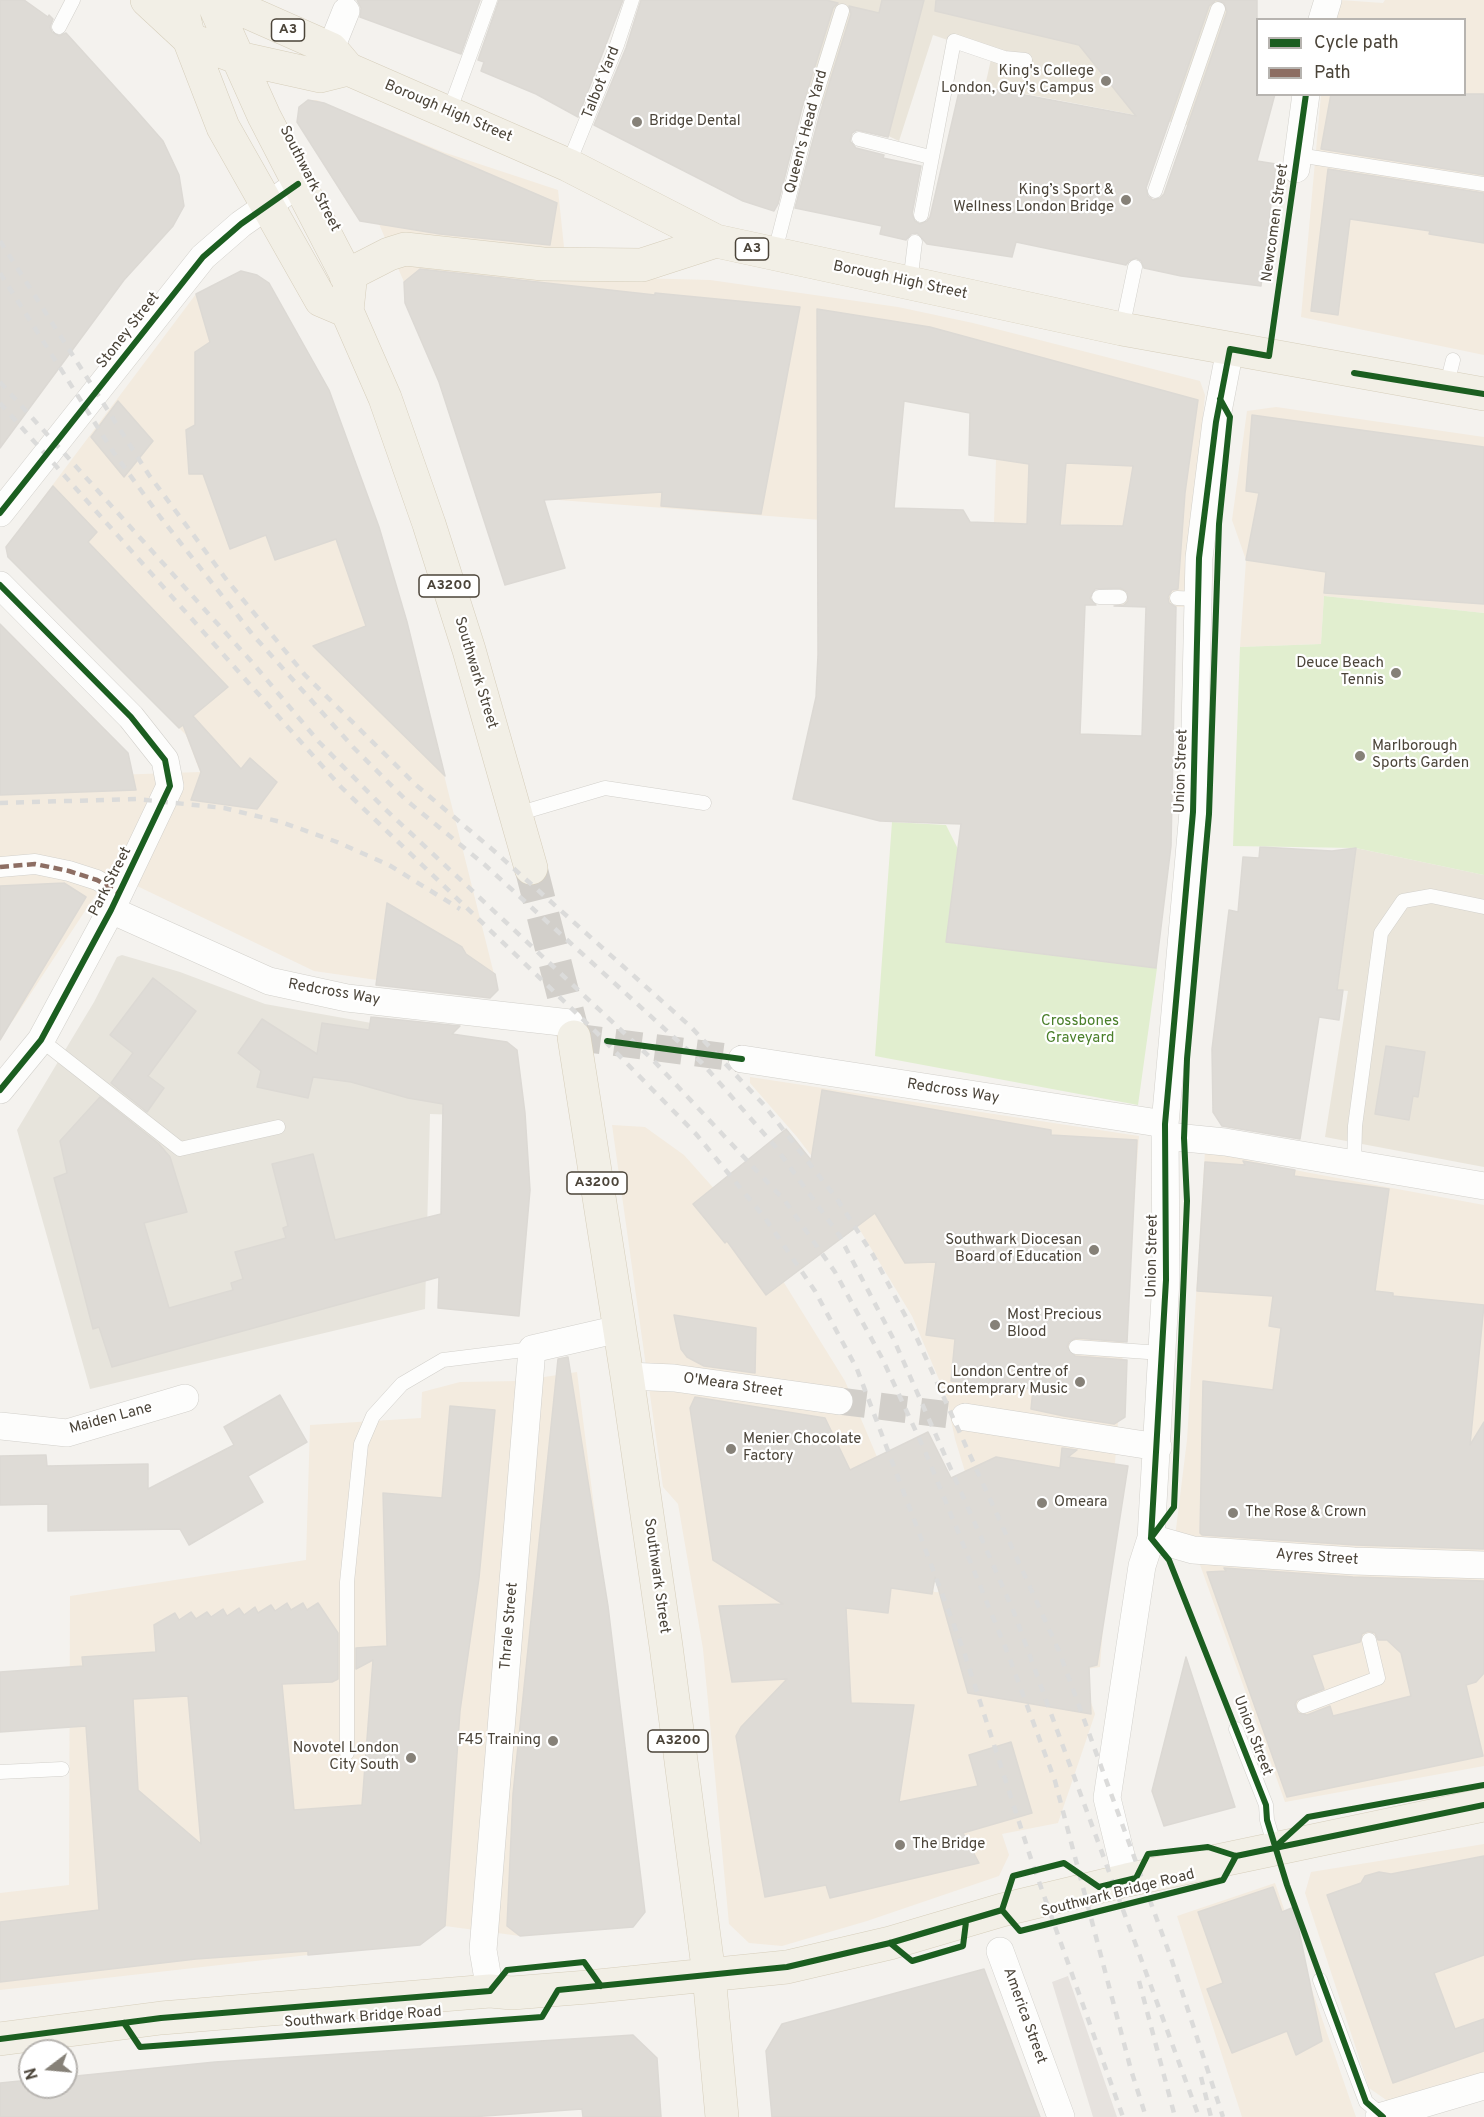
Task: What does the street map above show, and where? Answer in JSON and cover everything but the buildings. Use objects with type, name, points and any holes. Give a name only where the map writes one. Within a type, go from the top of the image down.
[{"type":"main road","name":"Borough High Street","points":[[147,0],[189,39],[239,58],[333,65]]},
{"type":"main road","points":[[180,0],[189,39],[223,127],[321,300],[347,311]]},
{"type":"main road","name":"Southwark Street","points":[[212,0],[297,184],[350,282],[347,311],[385,398],[429,524],[517,814],[531,868]]},
{"type":"main road","name":"Borough High Street","points":[[220,0],[333,65],[449,112],[568,165],[716,241],[1122,329],[1230,349],[1450,374],[1484,394]]},
{"type":"main road","points":[[346,276],[389,254],[405,249],[543,264],[642,266],[716,241]]},
{"type":"main road","name":"Southwark Street","points":[[572,1030],[627,1376],[709,1975],[722,2117]]},
{"type":"main road","name":"Southwark Bridge Road","points":[[0,2039],[161,2018],[490,1991],[535,1991],[764,1970],[845,1954],[1002,1910],[1127,1880],[1275,1847],[1484,1805]]},
{"type":"street","points":[[1323,18],[1328,0]]},
{"type":"street","points":[[333,65],[346,10]]},
{"type":"street","name":"Newcomen Street","points":[[1297,162],[1306,96]]},
{"type":"street","name":"Stoney Street","points":[[0,513],[203,256],[297,184]]},
{"type":"street","name":"Union Street","points":[[1127,1880],[1107,1798],[1110,1765],[1119,1721],[1142,1566],[1151,1538],[1158,1447],[1166,1280],[1165,1130],[1193,812],[1187,599],[1230,349]]},
{"type":"street","name":"Park Street","points":[[0,585],[132,717],[168,768],[168,795],[115,902],[41,1040],[0,1090]]},
{"type":"street","points":[[0,867],[35,864],[69,871],[97,880],[115,902]]},
{"type":"street","name":"Redcross Way","points":[[115,902],[269,981],[347,998],[572,1030]]},
{"type":"street","name":"Redcross Way","points":[[742,1059],[1165,1130],[1354,1166],[1484,1186]]},
{"type":"street","points":[[532,1349],[619,1329]]},
{"type":"street","name":"Thrale Street","points":[[490,1991],[483,1950],[532,1349]]},
{"type":"street","name":"O'Meara Street","points":[[627,1376],[674,1378],[839,1401]]},
{"type":"street","name":"Maiden Lane","points":[[0,1426],[67,1433],[184,1398]]},
{"type":"street","points":[[965,1417],[1158,1447]]},
{"type":"street","name":"Ayres Street","points":[[1151,1538],[1193,1550],[1354,1561],[1484,1565]]},
{"type":"street","name":"America Street","points":[[1000,1951],[1061,2117]]},
{"type":"street","points":[[1382,2116],[1484,2086]]},
{"type":"lane","points":[[59,27],[73,0]]},
{"type":"lane","points":[[449,112],[490,0]]},
{"type":"lane","name":"Talbot Yard","points":[[568,165],[617,45],[632,0]]},
{"type":"lane","points":[[1155,191],[1218,9]]},
{"type":"lane","name":"Queen's Head Yard","points":[[774,255],[811,111],[842,11]]},
{"type":"lane","points":[[921,215],[930,157],[954,41],[1004,58],[1025,60]]},
{"type":"lane","points":[[859,139],[930,157]]},
{"type":"lane","points":[[1297,162],[1484,184]]},
{"type":"lane","points":[[910,283],[915,242]]},
{"type":"lane","points":[[1122,329],[1135,267]]},
{"type":"lane","points":[[1098,597],[1120,597]]},
{"type":"lane","points":[[517,814],[605,788],[704,803]]},
{"type":"lane","points":[[1354,1166],[1355,1126],[1381,933],[1403,901],[1431,896],[1484,907]]},
{"type":"lane","points":[[41,1040],[180,1149],[278,1127]]},
{"type":"lane","points":[[1076,1347],[1162,1353]]},
{"type":"lane","points":[[347,1753],[347,1582],[361,1444],[373,1416],[402,1384],[443,1360],[532,1349]]},
{"type":"lane","points":[[1304,1706],[1378,1678],[1369,1640]]},
{"type":"lane","name":"Union Street","points":[[1236,1729],[1266,1805],[1267,1820],[1275,1847]]},
{"type":"lane","points":[[0,1772],[62,1769]]},
{"type":"lane","points":[[1320,1980],[1366,2102],[1382,2116]]},
{"type":"shaded area","name":"King's College London, Guy's Campus","points":[[690,0],[1251,0],[1192,126],[985,86],[992,55],[933,35],[899,141],[749,70]]},
{"type":"shaded area","points":[[1340,0],[1383,3],[1385,0],[1484,0],[1484,355],[1301,317],[1321,96],[1466,96],[1466,18],[1334,18]]},
{"type":"shaded area","points":[[308,100],[317,100],[443,152],[558,190],[564,247],[560,276],[710,280],[898,307],[973,323],[1200,381],[1205,395],[1185,607],[1119,606],[1123,526],[994,523],[996,460],[990,458],[970,406],[939,395],[862,395],[821,520],[559,500],[439,382],[405,303],[404,282],[379,224],[361,221],[354,213],[297,122],[299,107]]},
{"type":"shaded area","points":[[241,271],[257,275],[269,283],[329,390],[442,767],[498,990],[492,996],[314,971],[110,873],[12,1022],[0,1013],[0,779],[200,772],[186,735],[8,557],[6,547],[196,294]]},
{"type":"shaded area","points":[[1276,407],[1484,437],[1484,613],[1324,596],[1321,644],[1240,647],[1246,560],[1232,520],[1247,411]]},
{"type":"shaded area","points":[[1356,848],[1484,875],[1484,1167],[1325,1137],[1348,991],[1337,990]]},
{"type":"shaded area","points":[[122,955],[180,972],[265,1004],[377,1024],[460,1115],[430,1114],[425,1309],[90,1389],[17,1130],[94,1002],[117,957]]},
{"type":"shaded area","points":[[750,1077],[1139,1136],[1100,1667],[1080,1670],[1095,1714],[1058,1823],[1002,1834],[1009,1855],[999,1876],[867,1921],[782,1946],[749,1943],[729,1924],[703,1649],[678,1504],[663,1487],[612,1125],[645,1127],[684,1155],[734,1211],[765,1252],[845,1381],[934,1592],[1003,1596],[955,1439],[946,1396],[912,1316],[829,1179],[797,1137],[750,1083]]},
{"type":"shaded area","points":[[1205,1151],[1484,1205],[1484,1766],[1285,1802],[1199,1562],[1175,1537],[1187,1440]]},
{"type":"shaded area","points":[[577,1372],[645,1912],[633,1927],[520,1936],[445,1926],[308,1955],[0,1990],[0,1893],[69,1885],[70,1596],[306,1560],[310,1425],[421,1418],[422,1392],[460,1382],[518,1381]]},
{"type":"shaded area","points":[[1484,1844],[1484,2074],[1392,2104],[1369,2088],[1305,1893],[1311,1872]]},
{"type":"shaded area","points":[[1275,1883],[1356,2117],[1242,2117],[1177,1916]]},
{"type":"shaded area","points":[[1068,1976],[1117,2117],[1093,2117],[1052,1982]]},
{"type":"green space","name":"Marlborough Sports Garden","points":[[1324,596],[1484,613],[1484,875],[1356,848],[1233,846],[1240,647],[1321,644]]},
{"type":"green space","name":"Crossbones Graveyard","points":[[892,822],[946,825],[958,849],[947,942],[1157,968],[1138,1105],[875,1056]]},
{"type":"tunnel","points":[[531,868],[574,1037]]},
{"type":"tunnel","points":[[574,1037],[742,1059]]},
{"type":"tunnel","points":[[839,1401],[965,1417]]},
{"type":"railway","points":[[0,241],[149,475],[226,579],[305,675],[416,785],[493,850],[691,1027],[764,1105],[837,1199],[873,1255],[915,1334],[1059,1651],[1171,1958],[1223,2117]]},
{"type":"railway","points":[[0,273],[114,453],[161,518],[253,635],[353,747],[406,800],[485,865],[702,1063],[774,1145],[839,1235],[894,1340],[1013,1610],[1199,2117]]},
{"type":"railway","points":[[0,382],[251,661],[319,742],[385,809],[653,1060],[785,1201],[835,1272],[882,1358],[925,1451],[1008,1654],[1055,1781],[1131,2070],[1146,2117]]},
{"type":"railway","points":[[0,403],[341,787],[596,1032],[696,1134],[765,1218],[815,1291],[857,1369],[963,1649],[1032,1862],[1123,2117]]},
{"type":"railway","points":[[0,803],[136,799],[224,808],[281,822],[337,842],[389,865],[460,909]]},
{"type":"railway","points":[[1139,1981],[1175,2117]]},
{"type":"railway","points":[[1201,2077],[1211,2117]]},
{"type":"marked path","points":[[0,867],[35,864],[69,871],[97,880],[119,893]]},
{"type":"cycle path","points":[[1306,96],[1269,356],[1230,349],[1216,422],[1199,558],[1193,812],[1165,1124],[1166,1280],[1151,1538],[1169,1560],[1266,1805],[1267,1820],[1287,1885],[1366,2102],[1383,2117]]},
{"type":"cycle path","points":[[0,513],[203,257],[241,224],[298,184]]},
{"type":"cycle path","points":[[1354,373],[1484,394]]},
{"type":"cycle path","points":[[1151,1538],[1174,1507],[1187,1201],[1184,1138],[1187,1059],[1209,814],[1219,524],[1230,417],[1220,399]]},
{"type":"cycle path","points":[[0,585],[131,717],[165,760],[170,786],[111,910],[41,1040],[0,1090]]},
{"type":"cycle path","points":[[607,1041],[742,1059]]},
{"type":"cycle path","points":[[1275,1847],[1308,1817],[1484,1785]]},
{"type":"cycle path","points":[[1002,1910],[1013,1876],[1064,1863],[1099,1887],[1136,1878],[1148,1854],[1208,1847],[1236,1856],[1484,1805]]},
{"type":"cycle path","points":[[1002,1910],[1020,1931],[1223,1880],[1236,1856]]},
{"type":"cycle path","points":[[124,2023],[140,2047],[542,2017],[558,1990],[787,1967],[890,1943],[1002,1910]]},
{"type":"cycle path","points":[[890,1943],[912,1961],[963,1946],[966,1922]]},
{"type":"cycle path","points":[[0,2039],[161,2018],[490,1991],[507,1970],[584,1962],[601,1986]]},
{"type":"place","name":"King's College London, Guy's Campus","points":[[1106,81]]},
{"type":"place","name":"Bridge Dental","points":[[637,122]]},
{"type":"place","name":"King’s Sport & Wellness London Bridge","points":[[1126,200]]},
{"type":"place","name":"Deuce Beach Tennis","points":[[1396,673]]},
{"type":"place","name":"Marlborough Sports Garden","points":[[1360,756]]},
{"type":"place","name":"Southwark Diocesan Board of Education","points":[[1094,1250]]},
{"type":"place","name":"Most Precious Blood","points":[[995,1325]]},
{"type":"place","name":"London Centre of Contemprary Music","points":[[1080,1382]]},
{"type":"place","name":"Menier Chocolate Factory","points":[[731,1449]]},
{"type":"place","name":"Omeara","points":[[1042,1503]]},
{"type":"place","name":"The Rose & Crown","points":[[1233,1513]]},
{"type":"place","name":"F45 Training","points":[[553,1741]]},
{"type":"place","name":"Novotel London City South","points":[[411,1758]]},
{"type":"place","name":"The Bridge","points":[[900,1845]]}]
